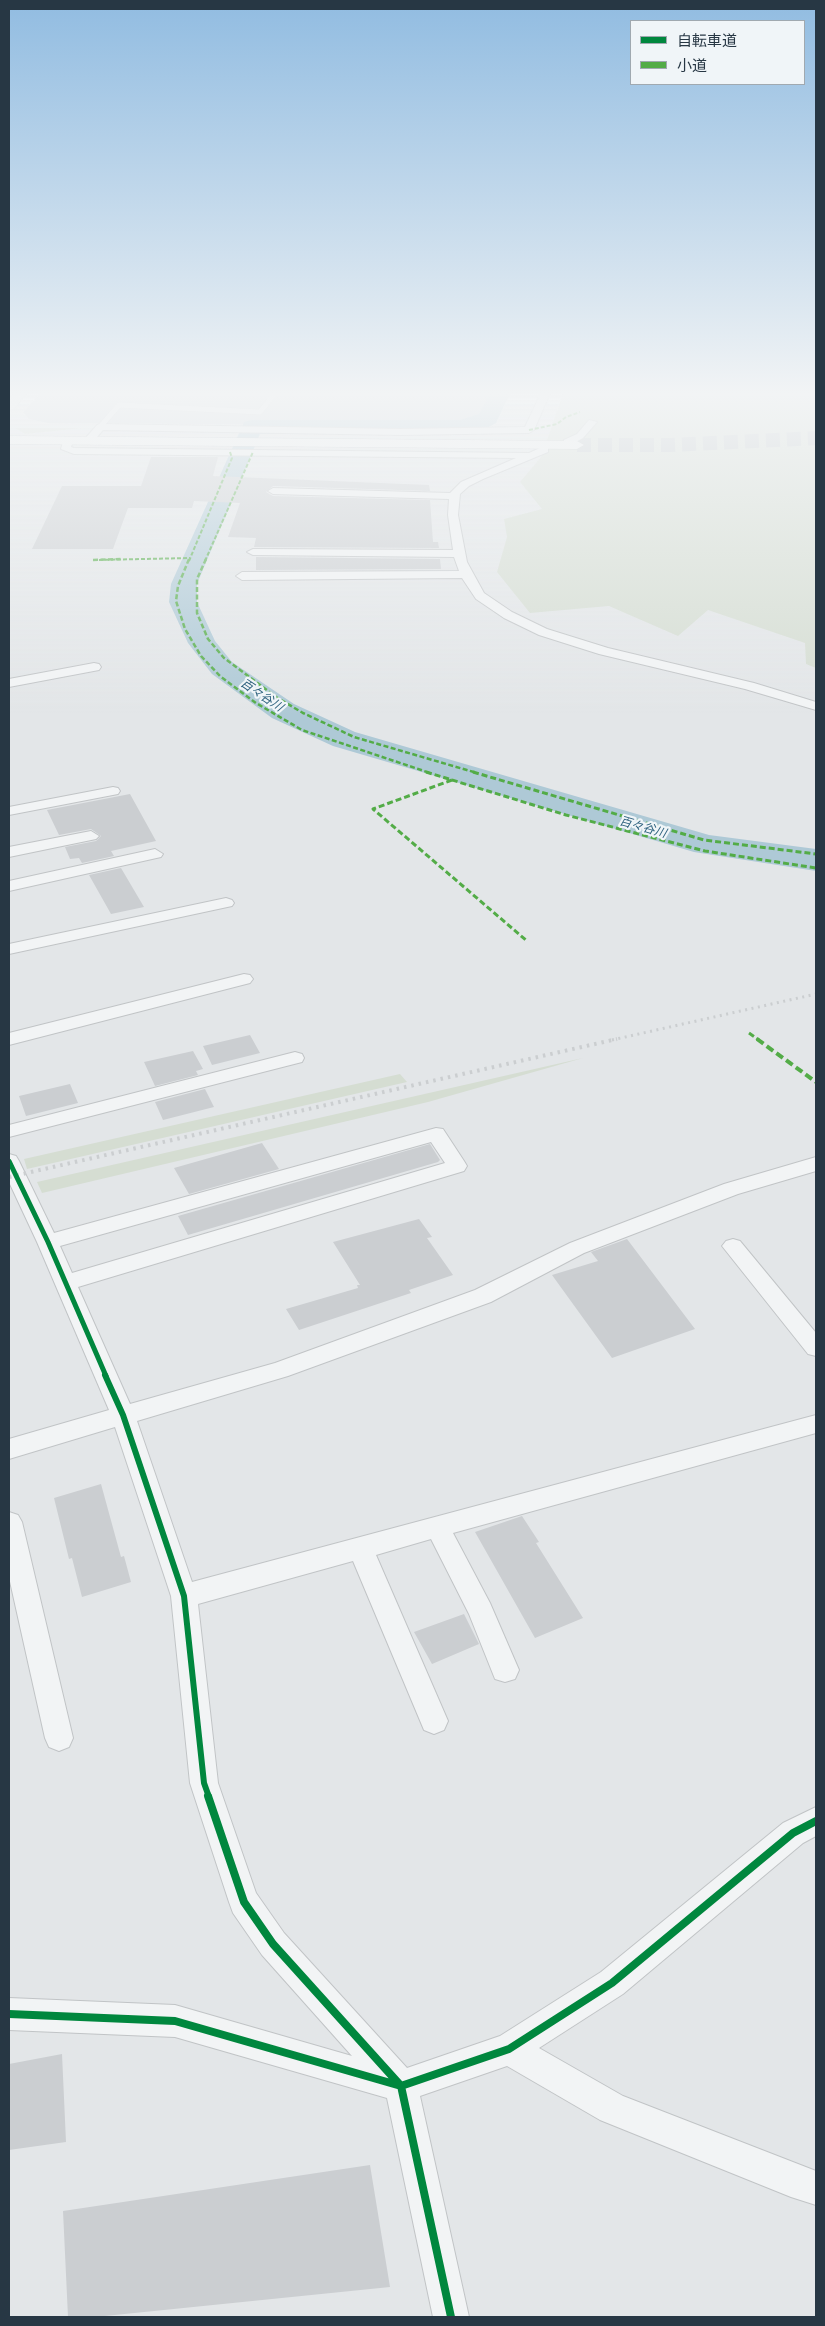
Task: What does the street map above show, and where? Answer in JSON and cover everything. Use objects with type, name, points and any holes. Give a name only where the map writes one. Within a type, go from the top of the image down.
[{"type":"street","points":[[455,500],[453,540],[460,554],[466,574],[480,596],[508,615],[543,632],[604,651],[749,686],[816,706]]},
{"type":"street","points":[[253,552],[460,554]]},
{"type":"street","points":[[242,576],[466,574]]},
{"type":"street","points":[[9,682],[94,667]]},
{"type":"street","points":[[9,811],[113,791]]},
{"type":"street","points":[[9,852],[91,836]]},
{"type":"street","points":[[9,886],[155,854]]},
{"type":"street","points":[[9,948],[226,904]]},
{"type":"street","points":[[9,1039],[244,979]]},
{"type":"street","points":[[9,1131],[295,1058]]},
{"type":"street","points":[[48,1242],[436,1134],[457,1166],[66,1284]]},
{"type":"street","points":[[9,1161],[48,1242],[123,1415],[184,1596],[204,1782],[244,1902],[273,1944],[401,2086],[451,2317]]},
{"type":"street","points":[[9,1449],[280,1370],[483,1296],[577,1248],[731,1189],[816,1164]]},
{"type":"street","points":[[733,1246],[816,1348]]},
{"type":"street","points":[[184,1596],[816,1424]]},
{"type":"street","points":[[9,1522],[59,1738]]},
{"type":"street","points":[[437,1527],[481,1612],[505,1670]]},
{"type":"street","points":[[360,1548],[434,1721]]},
{"type":"street","points":[[9,2014],[175,2021],[401,2086],[509,2049],[612,1983],[793,1833],[816,1821]]},
{"type":"street","points":[[509,2049],[612,2108],[791,2180],[816,2188]]},
{"type":"shaded area","points":[[534,500],[816,500],[816,668],[806,664],[805,643],[708,610],[678,636],[609,606],[530,613],[497,572],[507,537],[504,519],[542,509]]},
{"type":"shaded area","points":[[583,1058],[428,1102],[42,1193],[37,1182]]},
{"type":"shaded area","points":[[400,1074],[407,1082],[27,1169],[24,1159]]},
{"type":"building","points":[[56,500],[430,500],[433,542],[438,542],[439,548],[254,547],[256,538],[228,537],[240,503],[194,501],[192,508],[128,508],[113,549],[32,549]]},
{"type":"building","points":[[256,557],[440,559],[441,569],[256,570]]},
{"type":"building","points":[[130,794],[156,841],[111,851],[114,856],[82,863],[79,858],[70,859],[65,847],[96,841],[101,836],[91,829],[59,835],[47,810]]},
{"type":"building","points":[[121,868],[144,907],[111,914],[89,875]]},
{"type":"building","points":[[250,1035],[260,1053],[212,1065],[203,1046]]},
{"type":"building","points":[[193,1051],[203,1069],[196,1071],[198,1075],[155,1086],[144,1062]]},
{"type":"building","points":[[70,1084],[78,1103],[26,1116],[19,1096]]},
{"type":"building","points":[[205,1089],[214,1107],[163,1120],[155,1102]]},
{"type":"building","points":[[262,1143],[279,1169],[189,1194],[174,1168]]},
{"type":"building","points":[[430,1144],[440,1160],[438,1162],[188,1235],[178,1216]]},
{"type":"building","points":[[419,1219],[432,1237],[427,1238],[453,1275],[409,1290],[411,1293],[299,1330],[286,1309],[358,1288],[357,1285],[360,1285],[333,1242]]},
{"type":"building","points":[[627,1239],[695,1329],[612,1358],[552,1275],[598,1261],[591,1252]]},
{"type":"building","points":[[101,1484],[121,1557],[124,1556],[131,1582],[82,1597],[72,1558],[69,1559],[54,1498]]},
{"type":"building","points":[[522,1516],[539,1542],[536,1543],[583,1618],[535,1638],[475,1532]]},
{"type":"building","points":[[464,1614],[479,1644],[432,1664],[414,1632]]},
{"type":"building","points":[[62,2054],[66,2142],[9,2150],[9,2064]]},
{"type":"building","points":[[370,2165],[390,2287],[95,2317],[68,2317],[63,2211]]},
{"type":"waterway","name":"百々谷川","points":[[221,500],[184,584],[183,602],[202,643],[222,668],[283,711],[344,739],[706,845],[816,860]]},
{"type":"railway","points":[[612,1040],[816,994]]},
{"type":"railway","points":[[9,1177],[617,1039]]},
{"type":"marked path","points":[[214,500],[178,586],[176,601],[185,629],[201,656],[220,676],[256,703],[302,730],[393,762],[566,815],[705,851],[816,868]]},
{"type":"marked path","points":[[232,500],[197,579],[197,613],[208,639],[224,658],[276,697],[303,713],[354,737],[704,840],[816,854]]},
{"type":"marked path","points":[[93,560],[190,558]]},
{"type":"marked path","points":[[452,780],[373,809],[527,941]]},
{"type":"marked path","points":[[749,1033],[816,1082]]},
{"type":"cycle path","points":[[9,1161],[48,1242],[123,1415],[184,1596],[204,1783],[244,1902],[273,1944],[401,2086],[451,2317]]},
{"type":"cycle path","points":[[9,2014],[175,2021],[401,2086],[509,2049],[612,1983],[793,1833],[816,1821]]}]
